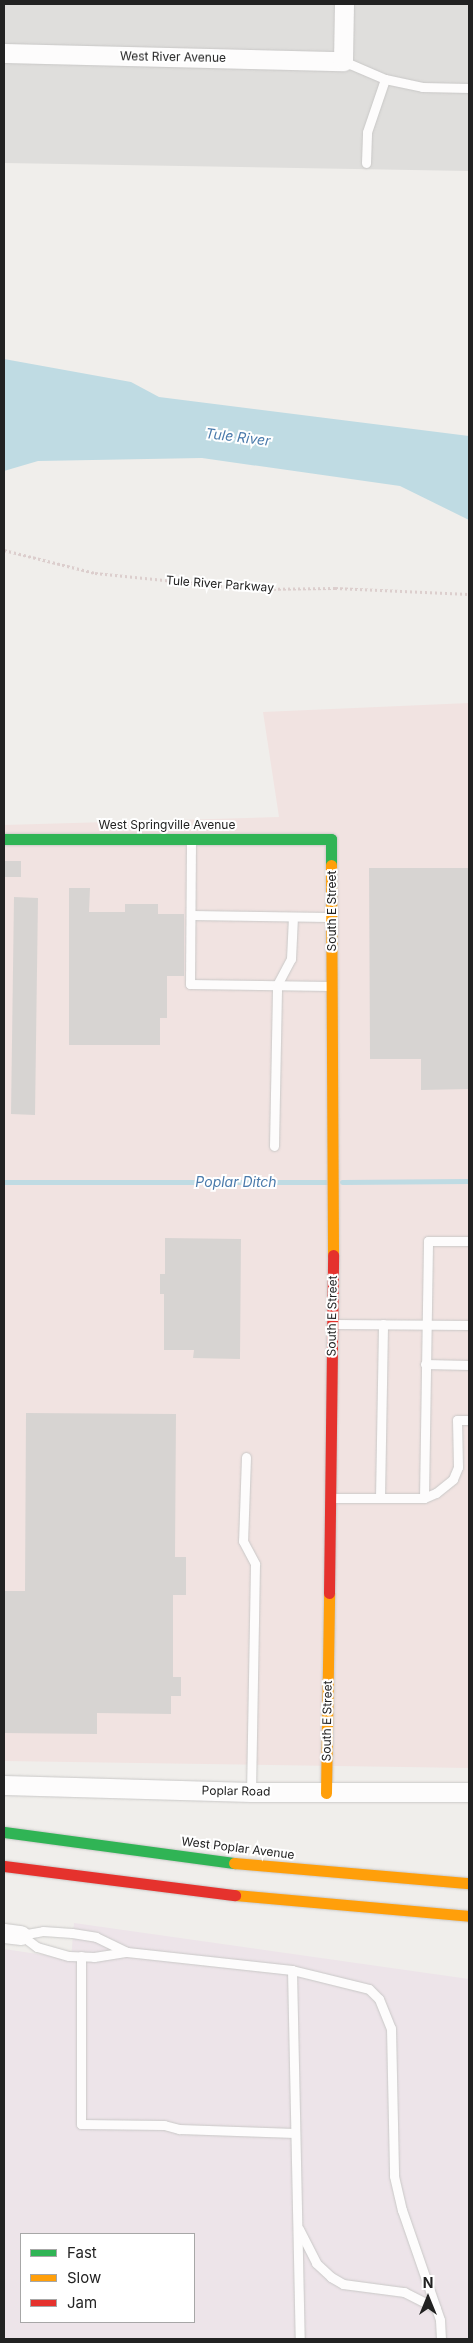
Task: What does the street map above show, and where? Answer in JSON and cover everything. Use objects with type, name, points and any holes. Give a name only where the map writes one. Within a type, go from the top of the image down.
[{"type":"street","points":[[343,61],[344,4]]},
{"type":"street","name":"West River Avenue","points":[[4,53],[343,61]]},
{"type":"street","name":"West Springville Avenue","points":[[4,839],[331,839]]},
{"type":"street","name":"South E Street","points":[[326,1793],[332,1324],[331,839]]},
{"type":"street","name":"Poplar Road","points":[[4,1785],[251,1792],[469,1792]]},
{"type":"street","name":"West Poplar Avenue","points":[[4,1832],[268,1867],[469,1883]]},
{"type":"street","points":[[4,1866],[240,1896],[469,1916]]},
{"type":"lane","points":[[343,61],[385,79],[422,87],[469,88]]},
{"type":"lane","points":[[366,163],[364,146],[370,120],[385,79]]},
{"type":"lane","points":[[191,839],[190,984],[332,986]]},
{"type":"lane","points":[[191,915],[331,917]]},
{"type":"lane","points":[[274,1146],[277,985],[291,959],[292,916]]},
{"type":"lane","points":[[424,1498],[428,1241],[469,1241]]},
{"type":"lane","points":[[332,1324],[469,1325]]},
{"type":"lane","points":[[380,1498],[383,1324]]},
{"type":"lane","points":[[425,1364],[469,1365]]},
{"type":"lane","points":[[330,1498],[424,1498],[453,1479],[458,1467],[457,1420],[469,1420]]},
{"type":"lane","points":[[246,1457],[243,1542],[254,1564],[251,1792]]},
{"type":"lane","points":[[12,1934],[43,1931],[72,1933],[96,1937],[127,1952]]},
{"type":"lane","points":[[12,1934],[37,1947],[81,1956],[127,1952],[292,1970],[369,1989],[386,2010],[391,2038],[394,2176],[402,2210],[436,2308],[441,2339]]},
{"type":"lane","points":[[81,1956],[81,2124],[164,2125],[179,2129],[295,2132]]},
{"type":"lane","points":[[292,1970],[300,2339]]},
{"type":"lane","points":[[298,2225],[316,2263],[331,2277],[343,2284],[404,2292],[436,2308]]},
{"type":"path","name":"Tule River Parkway","points":[[4,550],[94,573],[253,589],[335,588],[469,594]]},
{"type":"shaded area","points":[[4,4],[469,4],[469,171],[4,163]]},
{"type":"shaded area","points":[[469,703],[469,1768],[4,1761],[4,825],[279,817],[263,712]]},
{"type":"shaded area","points":[[74,1923],[469,1979],[469,2339],[4,2339],[4,1949],[71,1959]]},
{"type":"water","name":"Tule River","points":[[4,359],[131,382],[159,397],[469,436],[469,520],[400,486],[202,458],[38,461],[4,471]]},
{"type":"building","points":[[4,861],[21,861],[21,877],[4,877]]},
{"type":"building","points":[[369,868],[469,868],[469,1089],[421,1090],[421,1059],[370,1059]]},
{"type":"building","points":[[69,888],[90,888],[89,912],[125,912],[125,904],[158,904],[158,914],[184,914],[184,976],[167,976],[167,1018],[160,1018],[160,1045],[69,1045]]},
{"type":"building","points":[[14,897],[38,898],[35,1115],[11,1114]]},
{"type":"building","points":[[165,1238],[241,1239],[240,1359],[193,1358],[194,1350],[164,1350],[164,1294],[160,1294],[160,1274],[165,1274]]},
{"type":"building","points":[[26,1413],[176,1414],[175,1557],[186,1557],[186,1595],[173,1595],[173,1677],[181,1677],[181,1696],[171,1696],[171,1714],[97,1713],[97,1734],[4,1733],[4,1591],[25,1591]]},
{"type":"waterway","name":"Poplar Ditch","points":[[342,1182],[469,1181]]},
{"type":"waterway","name":"Poplar Ditch","points":[[4,1182],[326,1182]]},
{"type":"traffic: fast","points":[[4,839],[331,839],[331,865]]},
{"type":"traffic: fast","points":[[4,1832],[234,1863]]},
{"type":"traffic: slow","points":[[331,865],[333,1255]]},
{"type":"traffic: slow","points":[[326,1793],[329,1593]]},
{"type":"traffic: slow","points":[[234,1863],[469,1883]]},
{"type":"traffic: slow","points":[[235,1895],[469,1916]]},
{"type":"traffic: jam","points":[[329,1593],[333,1255]]},
{"type":"traffic: jam","points":[[4,1866],[235,1895]]}]
